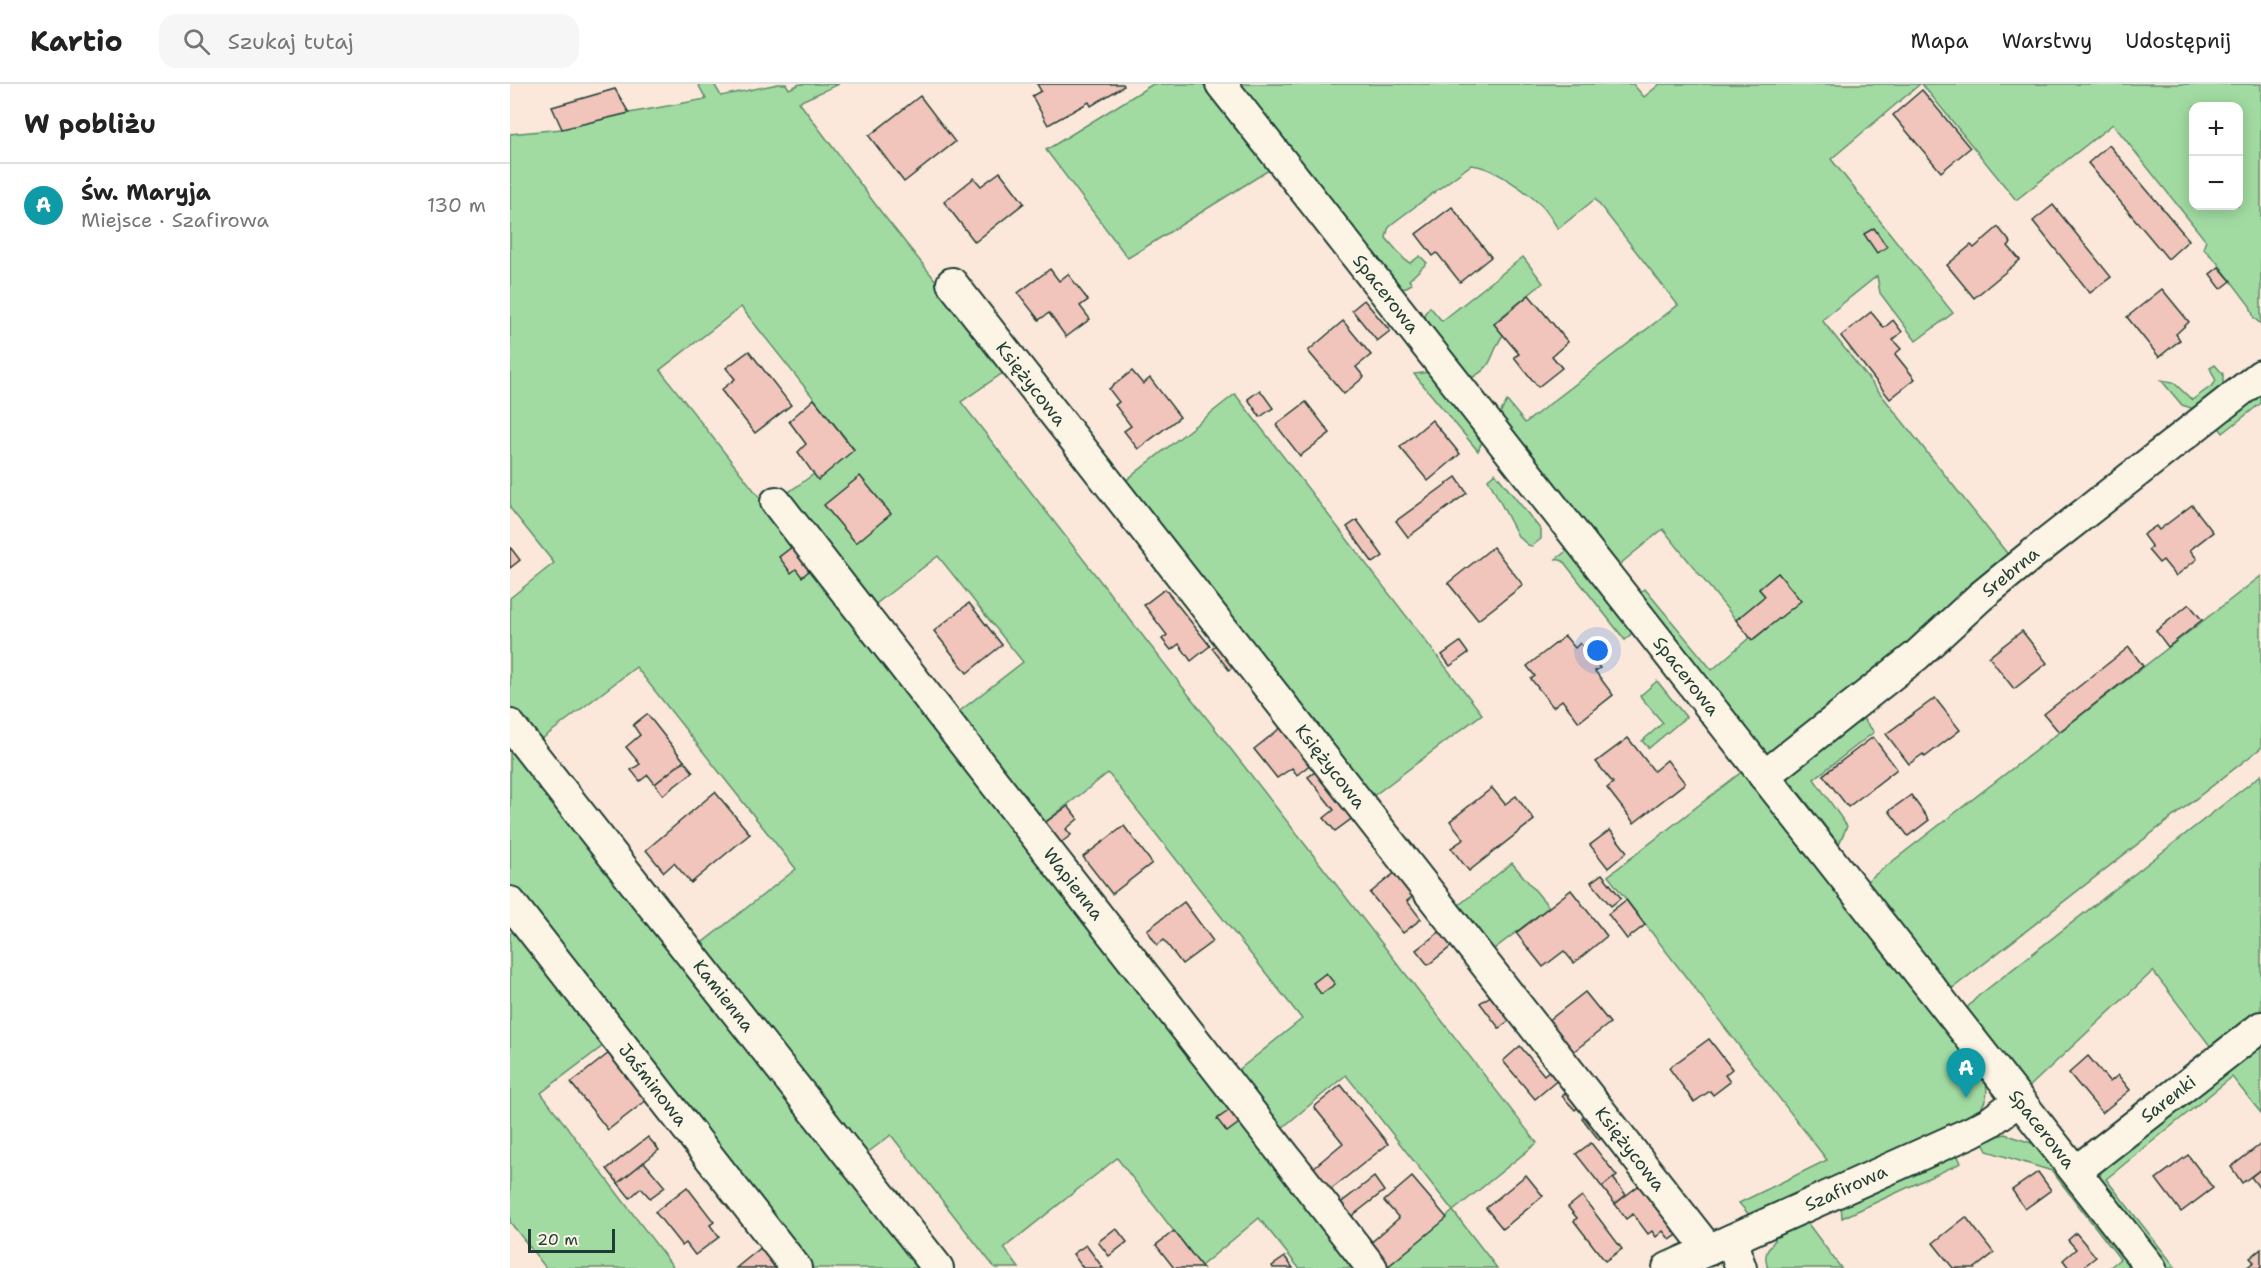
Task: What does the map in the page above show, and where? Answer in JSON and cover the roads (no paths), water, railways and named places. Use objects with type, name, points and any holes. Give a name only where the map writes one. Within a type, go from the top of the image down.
[{"type":"street","name":"Spacerowa","points":[[1221,84],[2151,1268]]},
{"type":"street","name":"Księżycowa","points":[[952,283],[1720,1245],[1741,1268]]},
{"type":"street","name":"Srebrna","points":[[1764,776],[1916,656],[1980,597],[2029,557],[2261,375]]},
{"type":"street","name":"Wapienna","points":[[776,502],[1372,1268]]},
{"type":"street","name":"Kamienna","points":[[510,725],[938,1268]]},
{"type":"street","name":"Jaśminowa","points":[[510,902],[796,1268]]},
{"type":"street","name":"Sarenki","points":[[2076,1171],[2261,1027]]},
{"type":"street","name":"Szafirowa","points":[[1668,1268],[1971,1132],[1990,1122],[2018,1101]]},
{"type":"place","name":"Św. Maryja","points":[[1966,1098]]}]
